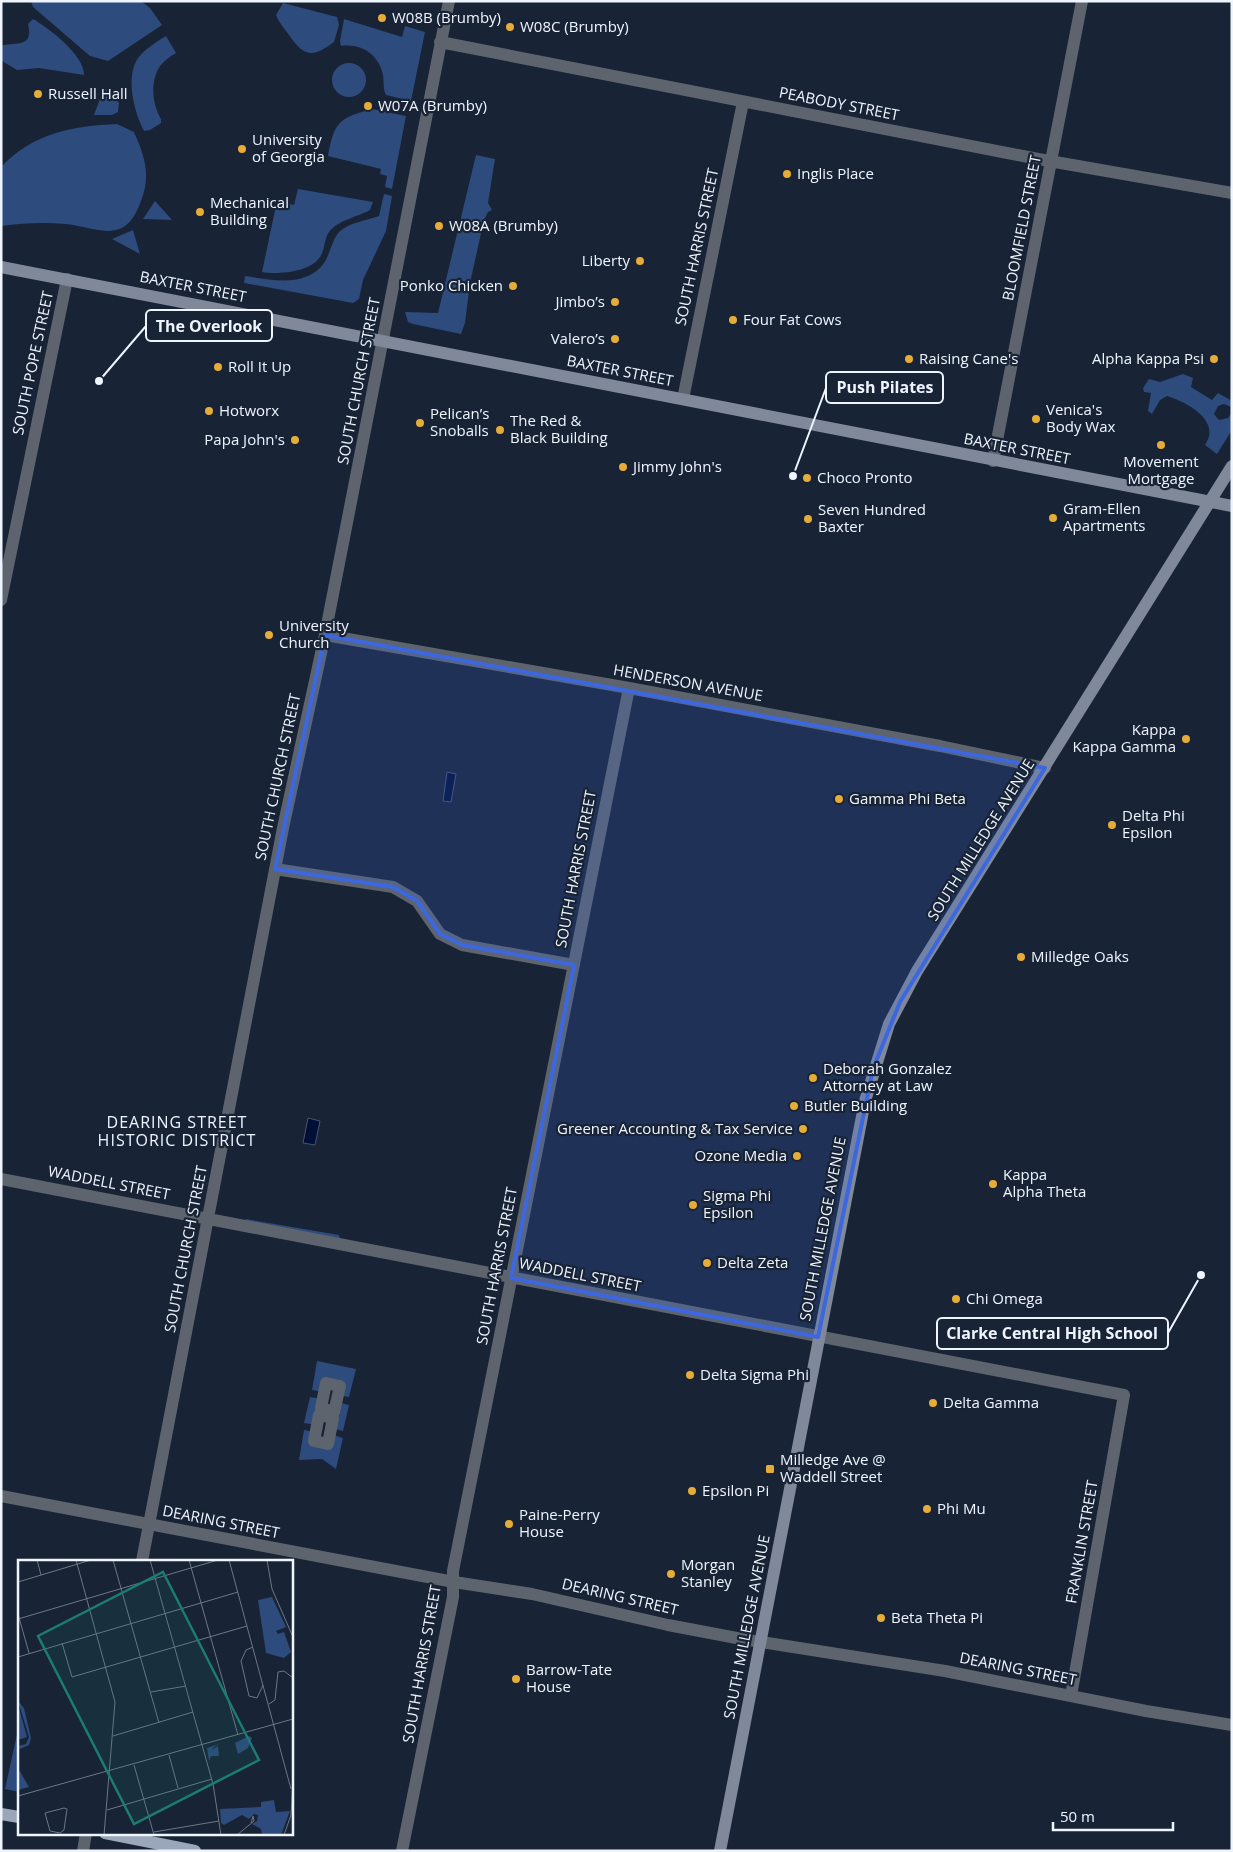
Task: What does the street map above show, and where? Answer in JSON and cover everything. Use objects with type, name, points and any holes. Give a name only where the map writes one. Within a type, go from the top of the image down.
[{"type":"main road","name":"BAXTER STREET","points":[[1,266],[1232,506]]},
{"type":"main road","name":"SOUTH MILLEDGE AVENUE","points":[[720,1851],[818,1336],[865,1101],[889,1024],[918,971],[1232,466]]},
{"type":"main road","points":[[1,1814],[18,1817]]},
{"type":"main road","points":[[110,1834],[195,1851]]},
{"type":"street","name":"SOUTH CHURCH STREET","points":[[142,1560],[275,869],[325,635],[384,341],[449,1]]},
{"type":"street","name":"BLOOMFIELD STREET","points":[[994,461],[1082,1]]},
{"type":"street","name":"PEABODY STREET","points":[[440,42],[1051,161],[1232,193]]},
{"type":"street","name":"SOUTH HARRIS STREET","points":[[683,400],[742,102]]},
{"type":"street","name":"SOUTH POPE STREET","points":[[1,600],[67,279]]},
{"type":"street","name":"HENDERSON AVENUE","points":[[325,635],[629,688],[940,746],[1044,768]]},
{"type":"street","name":"SOUTH HARRIS STREET","points":[[402,1851],[453,1597],[454,1567],[629,688]]},
{"type":"street","points":[[275,869],[393,887],[417,901],[440,934],[462,945],[574,965]]},
{"type":"street","name":"WADDELL STREET","points":[[1,1179],[1124,1395]]},
{"type":"street","name":"FRANKLIN STREET","points":[[1071,1696],[1124,1395]]},
{"type":"street","name":"DEARING STREET","points":[[1,1496],[454,1582],[532,1594],[668,1625],[945,1672],[1232,1725]]},
{"type":"street","points":[[83,1851],[86,1834]]},
{"type":"highlighted area","points":[[325,635],[1045,768],[900,1002],[873,1069],[818,1337],[511,1278],[574,965],[462,945],[440,934],[417,901],[393,887],[275,869]]},
{"type":"shaded area","points":[[31,1],[141,1],[150,8],[162,25],[108,61],[90,56],[33,7]]},
{"type":"shaded area","points":[[283,3],[337,17],[339,25],[334,42],[314,53],[309,53],[299,48],[276,15]]},
{"type":"shaded area","points":[[33,19],[48,29],[73,51],[79,59],[84,75],[39,68],[17,70],[2,61],[1,46],[26,41],[29,32],[28,24]]},
{"type":"shaded area","points":[[344,19],[402,37],[405,26],[425,32],[411,101],[386,95],[381,68],[368,52],[356,46],[341,46],[340,41]]},
{"type":"shaded area","points":[[166,36],[176,53],[160,66],[155,78],[154,100],[161,123],[150,130],[144,131],[132,95],[134,66],[144,52]]},
{"type":"shaded area","points":[[349,63],[356,64],[361,68],[365,73],[365,87],[361,92],[356,96],[349,97],[342,96],[337,92],[333,87],[332,80],[333,73],[337,68],[342,64]]},
{"type":"shaded area","points":[[104,88],[113,94],[119,103],[118,112],[112,115],[94,115]]},
{"type":"shaded area","points":[[372,109],[406,116],[392,189],[385,187],[387,176],[380,174],[381,169],[328,156],[333,136],[340,123],[352,115]]},
{"type":"shaded area","points":[[117,124],[134,132],[144,158],[146,174],[146,183],[141,201],[135,215],[127,224],[119,229],[110,231],[58,223],[1,226],[1,167],[13,155],[26,146],[54,134],[85,127]]},
{"type":"shaded area","points":[[476,155],[495,159],[488,203],[492,210],[488,212],[484,220],[470,283],[465,323],[461,334],[413,324],[408,322],[405,312],[438,313]]},
{"type":"shaded area","points":[[298,189],[373,202],[370,210],[338,224],[329,232],[323,251],[316,262],[302,269],[285,273],[262,272],[277,201],[294,205]]},
{"type":"shaded area","points":[[384,194],[392,196],[386,231],[363,280],[359,299],[353,303],[244,283],[245,276],[288,280],[308,276],[317,271],[324,263],[339,232],[352,224],[379,216]]},
{"type":"shaded area","points":[[155,201],[172,220],[143,219]]},
{"type":"shaded area","points":[[133,230],[140,254],[112,239]]},
{"type":"shaded area","points":[[1183,374],[1193,378],[1191,387],[1212,400],[1218,393],[1232,401],[1232,412],[1232,430],[1217,454],[1205,445],[1209,436],[1209,428],[1200,413],[1192,408],[1167,396],[1160,400],[1152,414],[1148,411],[1151,393],[1144,392],[1143,388],[1149,379],[1160,382]],"holes":[[[1224,404],[1231,407],[1232,412],[1228,418],[1219,420],[1214,414],[1218,406]]]},
{"type":"shaded area","points":[[447,772],[456,774],[451,802],[443,801]]},
{"type":"shaded area","points":[[308,1118],[320,1121],[315,1145],[303,1143]]},
{"type":"shaded area","points":[[246,1219],[339,1235],[340,1239],[244,1222]]},
{"type":"shaded area","points":[[317,1361],[356,1369],[349,1397],[338,1395],[340,1386],[324,1392],[312,1390]]},
{"type":"shaded area","points":[[310,1397],[323,1399],[321,1408],[337,1402],[349,1405],[343,1431],[331,1428],[333,1418],[317,1425],[304,1423]]},
{"type":"shaded area","points":[[304,1430],[315,1432],[314,1441],[330,1434],[343,1438],[336,1469],[322,1459],[299,1460]]},
{"type":"shaded area","points":[[18,1730],[18,1792],[5,1789]]},
{"type":"place","name":"W08B (Brumby)","points":[[382,18]]},
{"type":"place","name":"W08C (Brumby)","points":[[510,27]]},
{"type":"place","name":"Russell Hall","points":[[38,94]]},
{"type":"place","name":"W07A (Brumby)","points":[[368,106]]},
{"type":"place","name":"University of Georgia","points":[[242,149]]},
{"type":"place","name":"Inglis Place","points":[[787,174]]},
{"type":"place","name":"Mechanical Building","points":[[200,212]]},
{"type":"place","name":"W08A (Brumby)","points":[[439,226]]},
{"type":"place","name":"Liberty","points":[[640,261]]},
{"type":"place","name":"Ponko Chicken","points":[[513,286]]},
{"type":"place","name":"Jimbo’s","points":[[615,302]]},
{"type":"place","name":"Four Fat Cows","points":[[733,320]]},
{"type":"place","name":"Valero’s","points":[[615,339]]},
{"type":"place","name":"Raising Cane's","points":[[909,359]]},
{"type":"place","name":"Alpha Kappa Psi","points":[[1214,359]]},
{"type":"place","name":"Roll It Up","points":[[218,367]]},
{"type":"place","name":"The Overlook","points":[[99,381]]},
{"type":"place","name":"Hotworx","points":[[209,411]]},
{"type":"place","name":"Venica's Body Wax","points":[[1036,419]]},
{"type":"place","name":"Pelican’s Snoballs","points":[[420,423]]},
{"type":"place","name":"The Red & Black Building","points":[[500,430]]},
{"type":"place","name":"Papa John's","points":[[295,440]]},
{"type":"place","name":"Movement Mortgage","points":[[1161,445]]},
{"type":"place","name":"Jimmy John's","points":[[623,467]]},
{"type":"place","name":"Push Pilates","points":[[793,476]]},
{"type":"place","name":"Choco Pronto","points":[[807,478]]},
{"type":"place","name":"Gram-Ellen Apartments","points":[[1053,518]]},
{"type":"place","name":"Seven Hundred Baxter","points":[[808,519]]},
{"type":"place","name":"University Church","points":[[269,635]]},
{"type":"place","name":"Kappa Kappa Gamma","points":[[1186,739]]},
{"type":"place","name":"Gamma Phi Beta","points":[[839,799]]},
{"type":"place","name":"Delta Phi Epsilon","points":[[1112,825]]},
{"type":"place","name":"Milledge Oaks","points":[[1021,957]]},
{"type":"place","name":"Deborah Gonzalez Attorney at Law","points":[[813,1078]]},
{"type":"place","name":"Butler Building","points":[[794,1106]]},
{"type":"place","name":"Greener Accounting & Tax Service","points":[[803,1129]]},
{"type":"place","name":"Ozone Media","points":[[797,1156]]},
{"type":"place","name":"Kappa Alpha Theta","points":[[993,1184]]},
{"type":"place","name":"Sigma Phi Epsilon","points":[[693,1205]]},
{"type":"place","name":"Delta Zeta","points":[[707,1263]]},
{"type":"place","name":"Clarke Central High School","points":[[1201,1275]]},
{"type":"place","name":"Chi Omega","points":[[956,1299]]},
{"type":"place","name":"Delta Sigma Phi","points":[[690,1375]]},
{"type":"place","name":"Delta Gamma","points":[[933,1403]]},
{"type":"place","name":"Milledge Ave @ Waddell Street","points":[[770,1469]]},
{"type":"place","name":"Epsilon Pi","points":[[692,1491]]},
{"type":"place","name":"Phi Mu","points":[[927,1509]]},
{"type":"place","name":"Paine-Perry House","points":[[509,1524]]},
{"type":"place","name":"Morgan Stanley","points":[[671,1574]]},
{"type":"place","name":"Beta Theta Pi","points":[[881,1618]]},
{"type":"place","name":"Barrow-Tate House","points":[[516,1679]]},
{"type":"district","name":"DEARING STREET HISTORIC DISTRICT","points":[[177,1131]]}]
